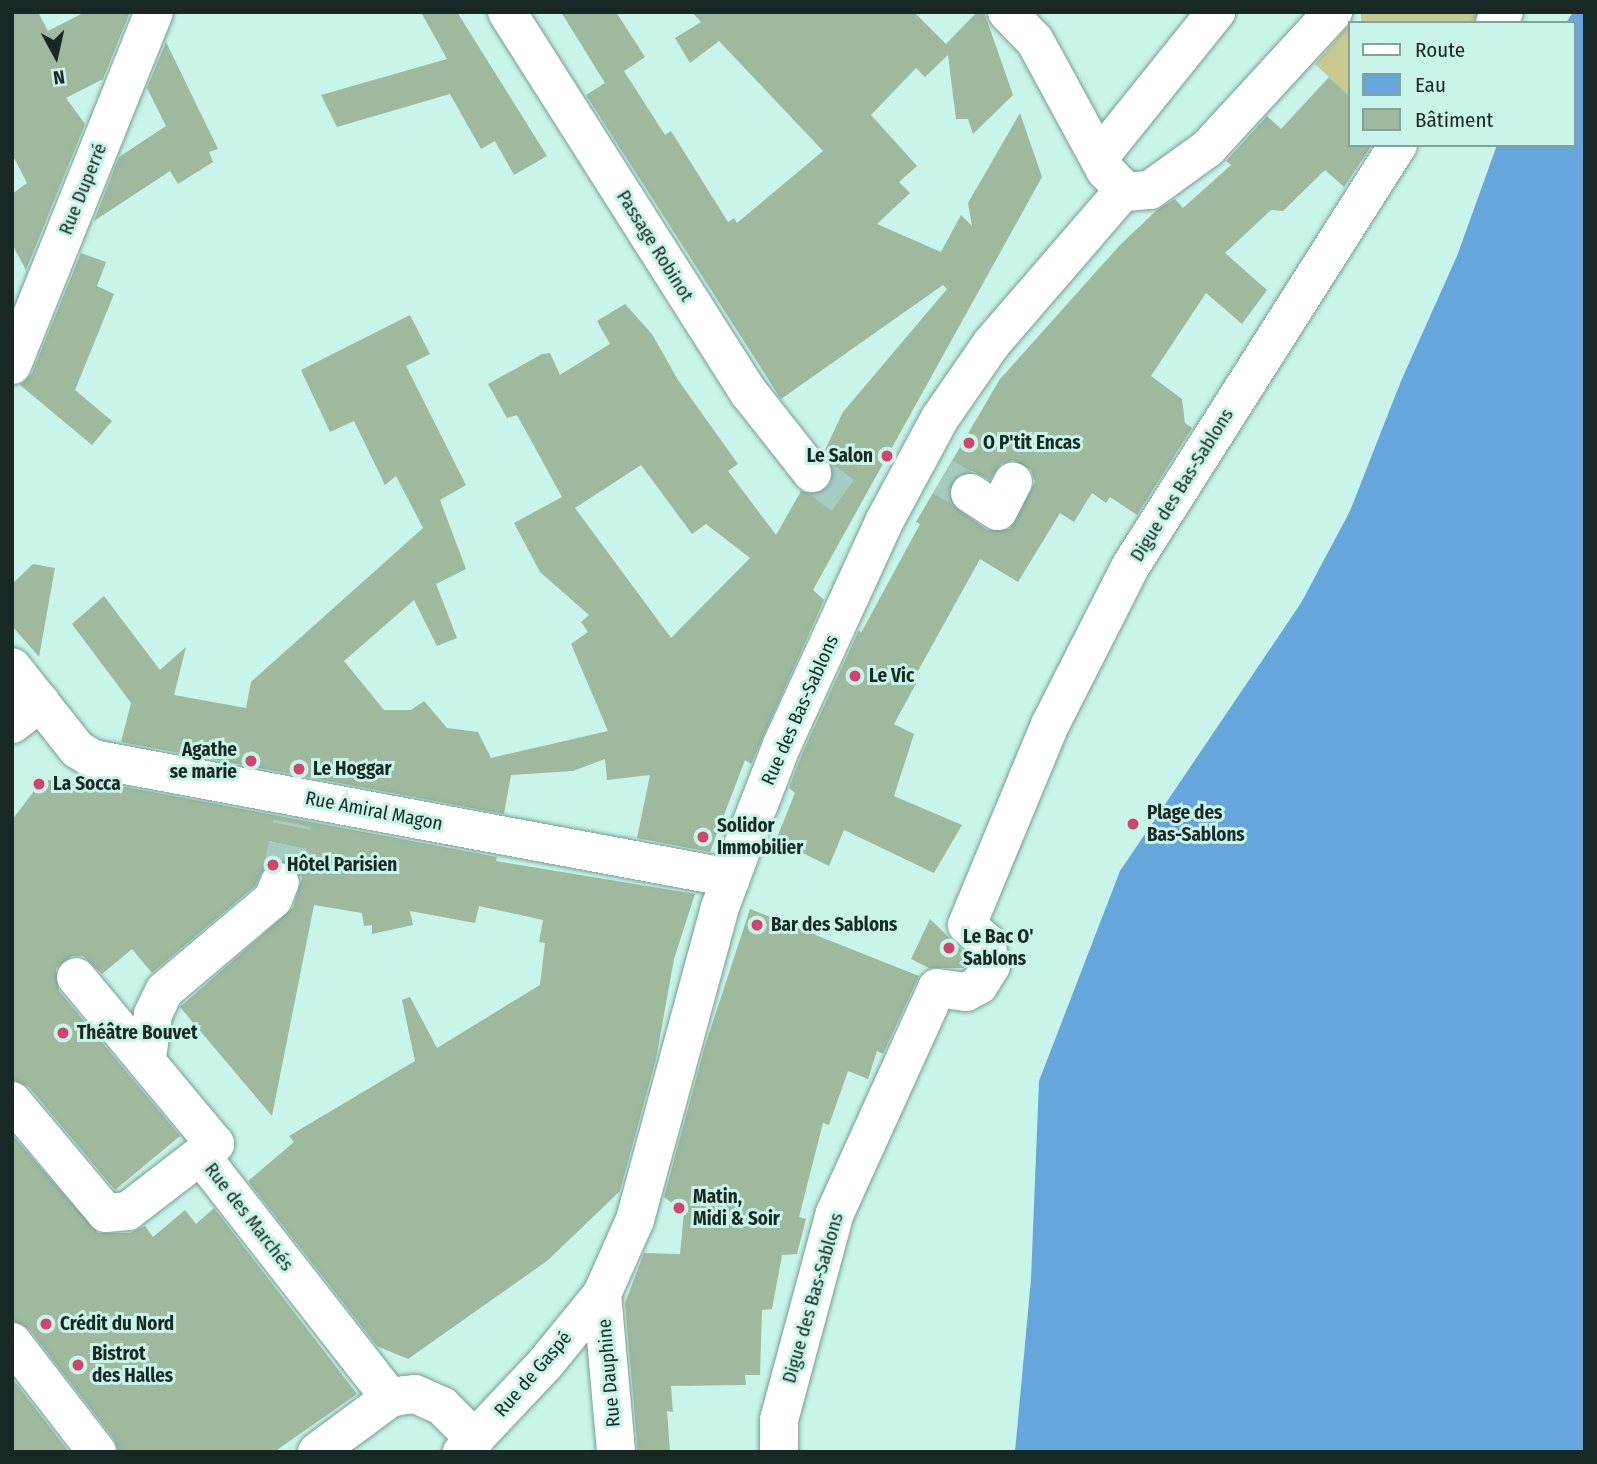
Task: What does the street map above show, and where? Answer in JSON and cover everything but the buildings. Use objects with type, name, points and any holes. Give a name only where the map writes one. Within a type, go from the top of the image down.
[{"type":"street","name":"Rue Duperré","points":[[12,365],[154,12]]},
{"type":"street","name":"Passage Robinot","points":[[507,12],[749,393],[812,473]]},
{"type":"street","points":[[1007,12],[1035,41],[1101,155],[1105,170],[1124,190],[1150,190],[1208,148],[1333,12]]},
{"type":"street","points":[[1101,155],[1216,12]]},
{"type":"street","name":"Digue des Bas-Sablons","points":[[779,1452],[779,1420],[835,1213],[937,988],[966,992],[979,985],[991,966],[986,942],[967,925],[1003,846],[1050,725],[1130,567],[1397,147]]},
{"type":"street","name":"Rue des Bas-Sablons","points":[[602,1294],[635,1220],[731,878],[871,514],[944,477],[992,343],[1124,190]]},
{"type":"street","points":[[944,477],[998,511],[1013,482]]},
{"type":"street","name":"Rue Amiral Magon","points":[[12,667],[27,713],[93,759],[294,810],[731,878]]},
{"type":"street","points":[[147,1058],[153,1014],[164,991],[273,898],[280,882]]},
{"type":"street","name":"Rue des Marchés","points":[[76,976],[147,1058],[215,1144],[201,1156],[390,1398]]},
{"type":"street","points":[[12,1101],[106,1213],[128,1211],[201,1156]]},
{"type":"street","name":"Rue de Gaspé","points":[[469,1446],[602,1294]]},
{"type":"street","name":"Rue Dauphine","points":[[602,1294],[616,1452]]},
{"type":"street","points":[[12,1342],[97,1452]]},
{"type":"street","points":[[317,1452],[390,1398],[415,1394],[429,1399],[454,1415],[469,1446]]},
{"type":"green space","points":[[1361,12],[1487,12],[1487,21],[1361,21]]},
{"type":"green space","points":[[1348,26],[1348,95],[1315,64]]},
{"type":"water","points":[[1573,12],[1585,12],[1585,1452],[1015,1452],[1031,1279],[1039,1081],[1120,871],[1301,603],[1350,511],[1401,381],[1457,256],[1496,147],[1576,147],[1576,21],[1567,21]]},
{"type":"tunnel","points":[[812,473],[858,506]]},
{"type":"tunnel","points":[[943,477],[970,493]]},
{"type":"tunnel","points":[[280,882],[292,823]]},
{"type":"place","name":"O P'tit Encas","points":[[969,443]]},
{"type":"place","name":"Le Salon","points":[[887,456]]},
{"type":"place","name":"Le Vic","points":[[855,676]]},
{"type":"place","name":"Agathe se marie","points":[[251,761]]},
{"type":"place","name":"Le Hoggar","points":[[299,769]]},
{"type":"place","name":"La Socca","points":[[39,784]]},
{"type":"place","name":"Plage des Bas-Sablons","points":[[1133,824]]},
{"type":"place","name":"Solidor Immobilier","points":[[703,837]]},
{"type":"place","name":"Hôtel Parisien","points":[[273,865]]},
{"type":"place","name":"Bar des Sablons","points":[[757,925]]},
{"type":"place","name":"Le Bac O' Sablons","points":[[949,948]]},
{"type":"place","name":"Théâtre Bouvet","points":[[63,1033]]},
{"type":"place","name":"Matin, Midi & Soir","points":[[679,1208]]},
{"type":"place","name":"Crédit du Nord","points":[[46,1324]]},
{"type":"place","name":"Bistrot des Halles","points":[[78,1365]]}]
